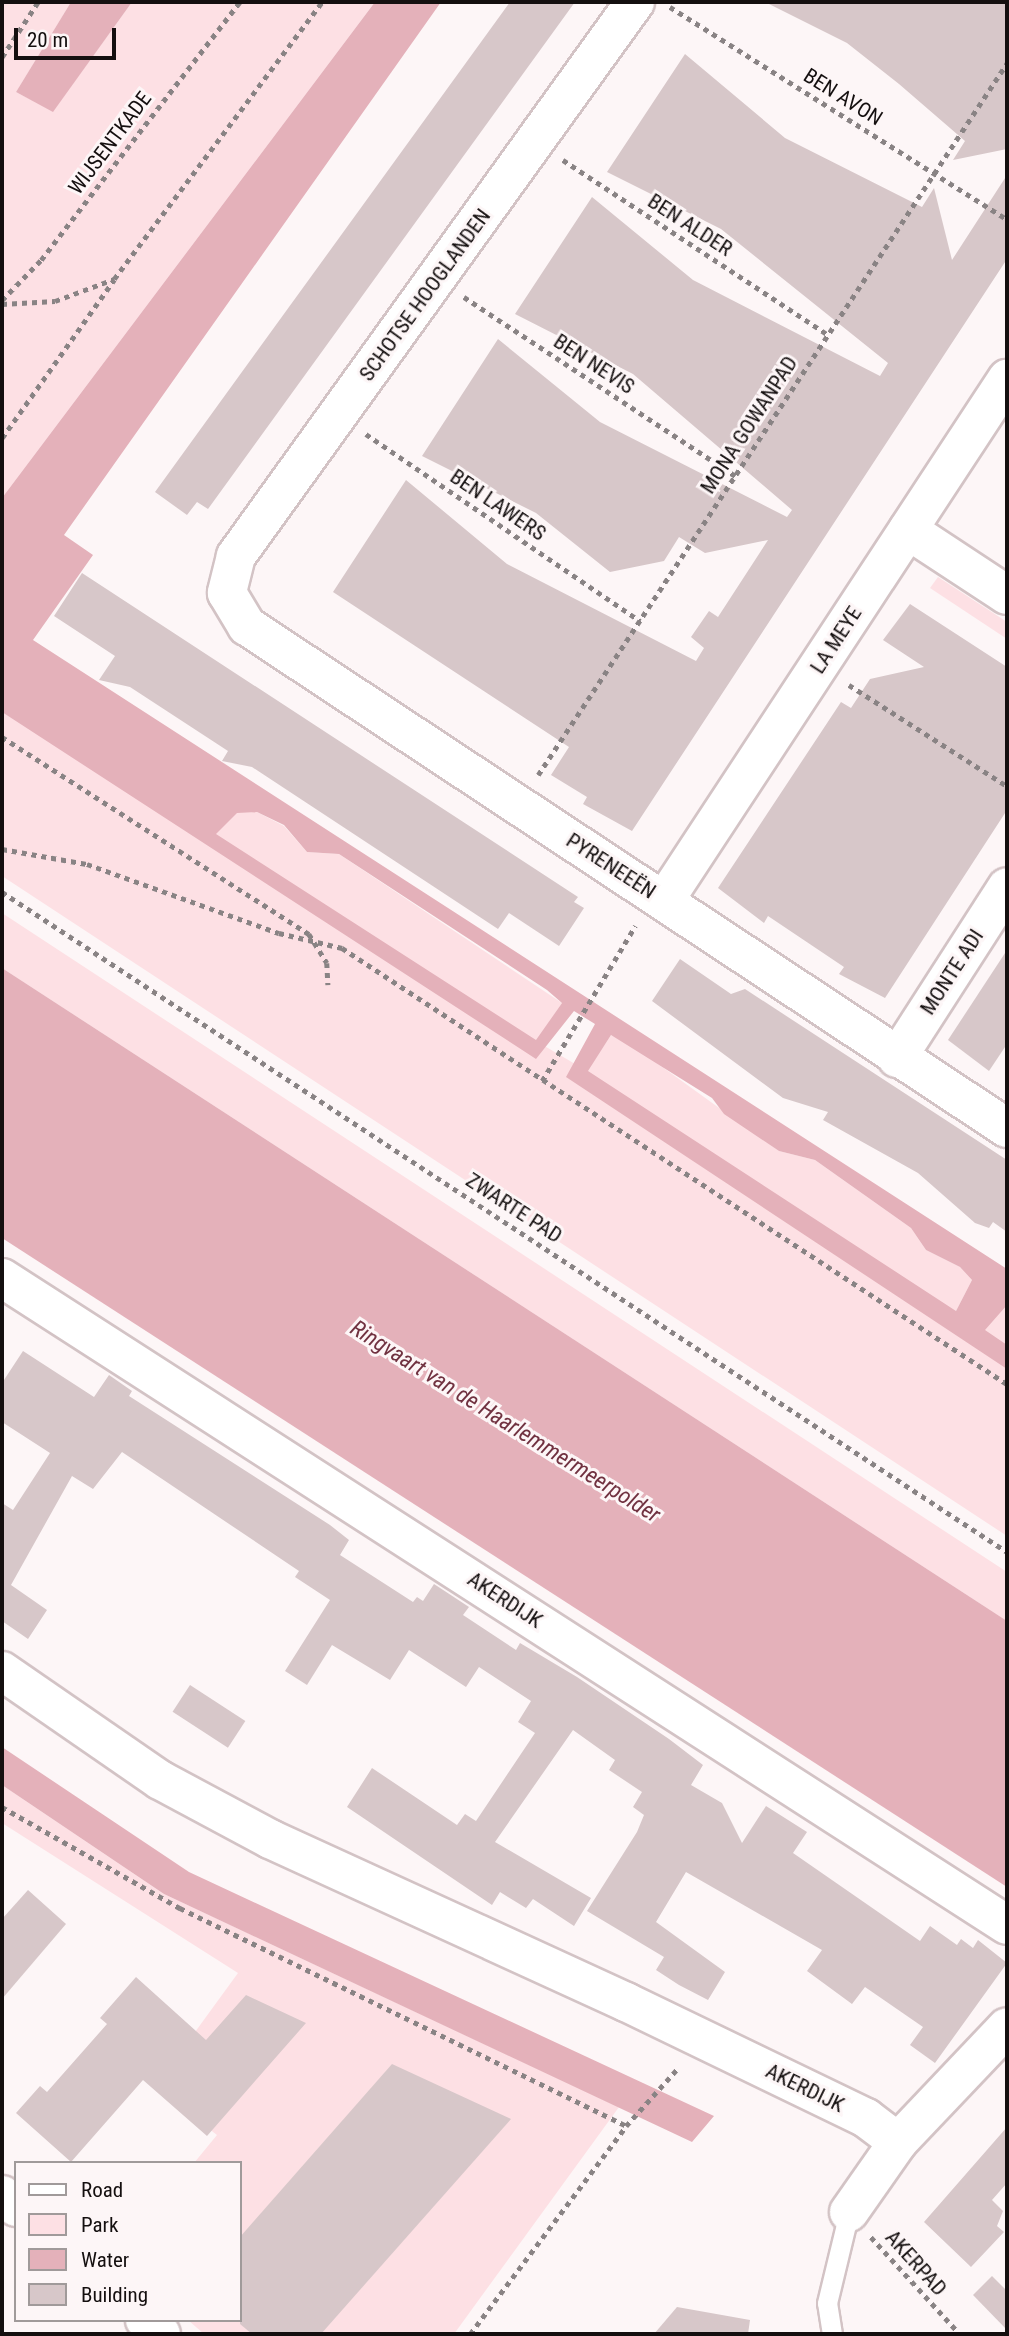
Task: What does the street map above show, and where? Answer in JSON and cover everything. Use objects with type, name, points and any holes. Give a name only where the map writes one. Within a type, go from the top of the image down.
[{"type":"street","name":"SCHOTSE HOOGLANDEN","points":[[227,593],[236,556],[635,2]]},
{"type":"street","name":"LA MEYE","points":[[659,897],[819,665],[1007,379]]},
{"type":"street","points":[[908,530],[1007,594]]},
{"type":"street","name":"PYRENEEËN","points":[[227,593],[247,625],[897,1058],[1007,1128]]},
{"type":"street","name":"MONTE ADI","points":[[897,1058],[1007,887]]},
{"type":"street","name":"AKERDIJK","points":[[2,1278],[1007,1925]]},
{"type":"street","name":"AKERDIJK","points":[[2,1671],[160,1780],[270,1839],[637,2007],[866,2118],[898,2142]]},
{"type":"street","points":[[849,2212],[898,2142],[1007,2028]]},
{"type":"street","points":[[147,2322],[161,2334]]},
{"type":"lane","points":[[832,2334],[827,2303],[849,2212]]},
{"type":"path","points":[[2,57],[38,2]]},
{"type":"path","name":"WIJSENTKADE","points":[[2,302],[41,260],[240,2]]},
{"type":"path","points":[[2,438],[114,279],[322,2]]},
{"type":"path","name":"BEN AVON","points":[[662,2],[1007,219]]},
{"type":"path","name":"MONA GOWANPAD","points":[[519,805],[1007,63]]},
{"type":"path","name":"BEN ALDER","points":[[536,142],[828,335]]},
{"type":"path","points":[[2,302],[55,301],[114,279]]},
{"type":"path","name":"BEN NEVIS","points":[[436,279],[735,476]]},
{"type":"path","name":"BEN LAWERS","points":[[339,415],[640,621]]},
{"type":"path","points":[[819,665],[1007,786]]},
{"type":"path","points":[[2,737],[257,896],[317,944],[328,985]]},
{"type":"path","points":[[2,849],[88,864],[317,944],[342,948],[527,1072],[1007,1384]]},
{"type":"path","name":"ZWARTE PAD","points":[[2,892],[1007,1552]]},
{"type":"path","points":[[542,1081],[544,1070],[566,1034],[659,897]]},
{"type":"path","points":[[527,1072],[544,1070]]},
{"type":"path","points":[[2,1807],[180,1908],[626,2126]]},
{"type":"path","points":[[470,2334],[626,2126],[689,2056]]},
{"type":"path","name":"AKERPAD","points":[[849,2212],[960,2334]]},
{"type":"green space","points":[[2,2],[71,2],[16,92],[53,111],[132,2],[375,2],[2,498]]},
{"type":"green space","points":[[938,577],[1007,622],[1007,639],[930,588]]},
{"type":"green space","points":[[2,712],[215,834],[237,812],[257,812],[284,826],[307,852],[339,854],[562,1003],[536,1041],[587,1071],[611,1035],[629,1043],[779,1151],[815,1160],[911,1228],[926,1250],[960,1267],[972,1280],[956,1311],[1007,1305],[1007,1536],[2,876]]},
{"type":"green space","points":[[2,913],[1007,1572],[1007,1621],[2,968]]},
{"type":"green space","points":[[2,1785],[164,1894],[619,2107],[454,2334],[204,2334],[190,2322],[242,2322],[242,2161],[196,2161],[217,2135],[155,2087],[238,1973],[2,1823]]},
{"type":"water","points":[[71,2],[132,2],[53,112],[16,92]]},
{"type":"water","points":[[375,2],[441,2],[64,535],[93,555],[33,640],[1007,1269],[1007,1305],[985,1330],[1007,1345],[1007,1369],[566,1077],[595,1024],[574,1011],[536,1059],[2,712],[2,498]],"holes":[[[257,812],[284,825],[307,852],[339,854],[547,990],[562,1003],[536,1040],[216,834],[237,813]],[[611,1035],[712,1098],[724,1114],[779,1151],[815,1160],[911,1228],[926,1250],[960,1267],[972,1280],[956,1311],[588,1071]]]},
{"type":"water","name":"Ringvaart van de Haarlemmermeerpolder","points":[[2,968],[1007,1621],[1007,1887],[2,1238]]},
{"type":"water","points":[[2,1747],[189,1872],[714,2116],[692,2142],[164,1894],[2,1785]]},
{"type":"building","points":[[510,2],[575,2],[208,509],[197,502],[187,515],[155,492]]},
{"type":"building","points":[[765,2],[1007,2],[1007,149],[953,160],[965,141],[899,84],[847,43]]},
{"type":"building","points":[[685,54],[785,138],[922,207],[934,188],[952,260],[1007,175],[1007,259],[632,831],[583,804],[587,797],[551,775],[569,747],[333,592],[406,480],[507,564],[696,661],[704,648],[691,637],[709,611],[718,617],[768,540],[705,553],[679,537],[664,561],[610,572],[536,513],[422,456],[498,339],[600,422],[787,517],[792,510],[633,374],[515,314],[592,197],[693,280],[880,376],[888,363],[721,229],[607,172]]},
{"type":"building","points":[[82,573],[578,897],[574,902],[584,908],[559,946],[509,913],[498,929],[252,767],[222,761],[228,751],[130,687],[99,680],[115,656],[54,616]]},
{"type":"building","points":[[910,604],[1007,667],[1007,810],[885,998],[839,974],[844,967],[768,916],[764,923],[718,888],[841,702],[851,708],[870,679],[924,667],[883,640]]},
{"type":"building","points":[[1007,950],[1007,1044],[989,1071],[948,1040]]},
{"type":"building","points":[[680,959],[731,994],[745,989],[1007,1160],[1007,1232],[993,1222],[989,1228],[975,1223],[918,1173],[823,1120],[828,1112],[783,1098],[652,1001]]},
{"type":"building","points":[[23,1351],[94,1397],[109,1375],[132,1391],[129,1396],[330,1525],[349,1540],[340,1555],[413,1602],[417,1597],[423,1601],[434,1584],[469,1607],[463,1615],[516,1650],[520,1643],[577,1677],[669,1739],[703,1765],[691,1785],[722,1803],[742,1843],[766,1806],[807,1832],[793,1853],[920,1941],[930,1926],[957,1945],[961,1939],[973,1948],[978,1940],[1007,1963],[935,2063],[910,2045],[923,2027],[865,1987],[852,2004],[807,1971],[822,1950],[686,1872],[656,1922],[725,1972],[708,2000],[679,1985],[656,1970],[664,1957],[587,1911],[637,1832],[644,1815],[633,1807],[642,1792],[609,1770],[615,1760],[573,1730],[495,1842],[591,1898],[574,1926],[533,1899],[526,1908],[500,1892],[492,1905],[347,1807],[372,1768],[457,1825],[465,1814],[476,1821],[535,1733],[518,1722],[531,1701],[479,1667],[466,1687],[409,1650],[390,1680],[332,1645],[307,1685],[285,1671],[330,1600],[295,1577],[299,1571],[122,1452],[93,1489],[72,1476],[11,1585],[47,1610],[28,1639],[2,1621],[2,1503],[13,1510],[50,1453],[2,1422],[2,1383]]},
{"type":"building","points":[[190,1685],[245,1721],[228,1748],[173,1712]]},
{"type":"building","points":[[28,1890],[66,1924],[2,1999],[2,1919]]},
{"type":"building","points":[[136,1977],[206,2040],[246,1995],[306,2023],[207,2136],[143,2080],[70,2161],[16,2113],[40,2086],[47,2092],[107,2024],[100,2018]]},
{"type":"building","points":[[392,2064],[511,2119],[321,2334],[252,2334],[240,2324],[242,2235]]},
{"type":"building","points":[[1007,2127],[1007,2183],[992,2200],[1003,2211],[997,2226],[1004,2232],[971,2267],[924,2222]]},
{"type":"building","points":[[992,2276],[1007,2291],[1007,2330],[973,2295]]},
{"type":"building","points":[[677,2307],[750,2320],[748,2334],[654,2334]]}]
